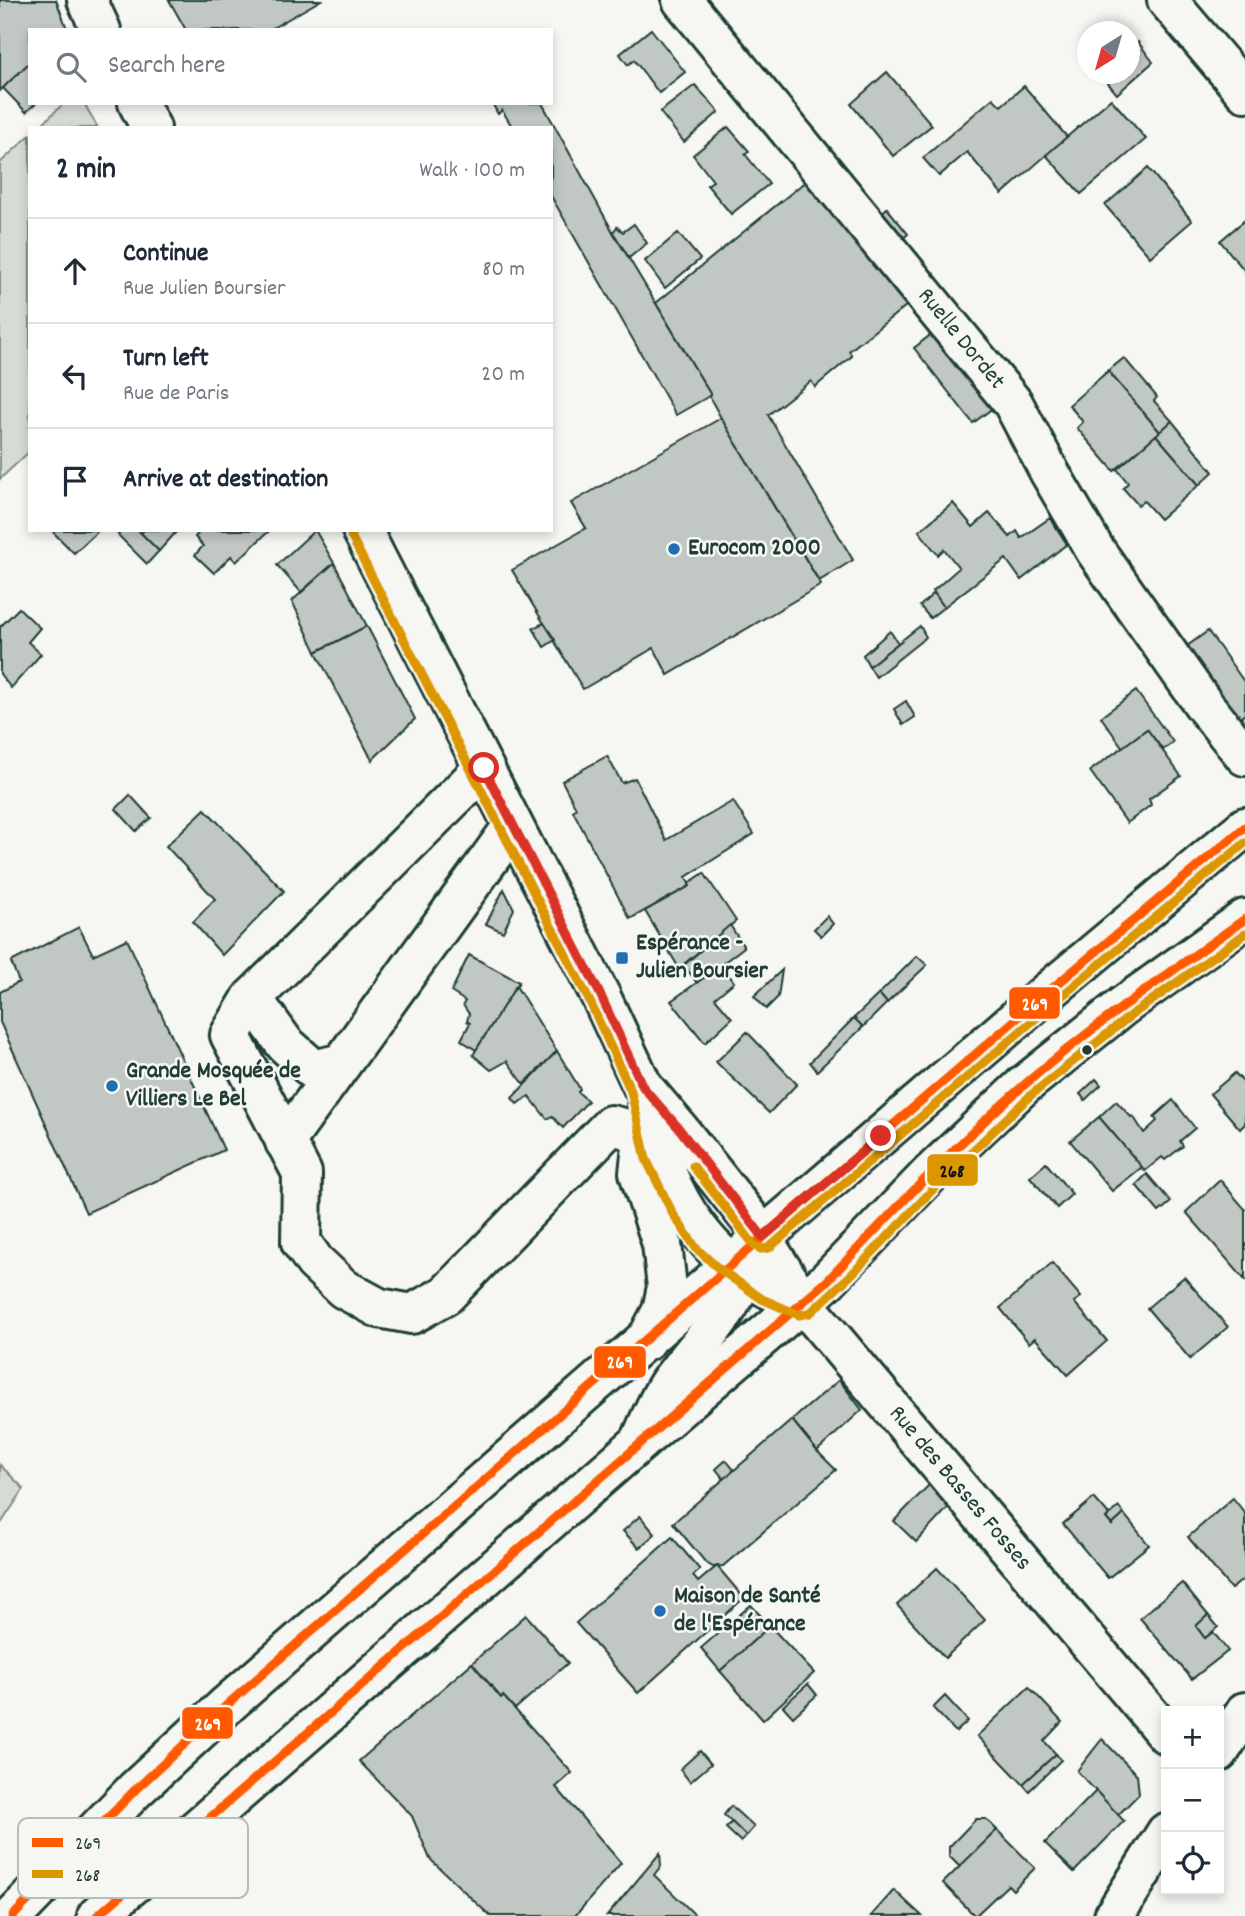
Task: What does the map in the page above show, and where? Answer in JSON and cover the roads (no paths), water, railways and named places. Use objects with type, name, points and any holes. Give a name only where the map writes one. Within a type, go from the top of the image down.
[{"type":"main road","points":[[87,0],[101,28]]},
{"type":"main road","name":"Ruelle Dordet","points":[[682,0],[1013,402],[1095,550],[1204,705],[1245,756]]},
{"type":"main road","points":[[1167,0],[1245,92]]},
{"type":"main road","points":[[139,105],[150,126]]},
{"type":"main road","name":"Rue des Basses Fosses","points":[[363,532],[601,996],[644,1108],[658,1155],[684,1209],[704,1239],[748,1248],[803,1303],[1161,1728]]},
{"type":"main road","points":[[484,768],[252,998],[230,1035],[302,1173],[301,1242],[315,1262],[344,1289],[379,1308],[412,1314],[446,1295],[611,1125],[644,1108]]},
{"type":"main road","points":[[285,1142],[513,826]]},
{"type":"main road","points":[[106,1818],[228,1704],[646,1341],[748,1248],[1245,827]]},
{"type":"main road","points":[[210,1818],[803,1303],[855,1254],[939,1165],[1023,1086],[1123,1006],[1245,919]]},
{"type":"main road","points":[[252,998],[285,1044],[314,1070],[342,1063]]},
{"type":"main road","points":[[644,1108],[639,1173],[662,1244],[667,1287],[662,1311],[646,1341]]},
{"type":"main road","points":[[640,1442],[660,1397],[718,1323],[748,1248]]},
{"type":"main road","points":[[1224,1744],[1245,1712]]},
{"type":"main road","points":[[1114,1916],[1161,1841]]},
{"type":"main road","points":[[13,1916],[30,1898]]},
{"type":"main road","points":[[97,1916],[118,1898]]},
{"type":"place","name":"Eurocom 2000","points":[[674,549]]},
{"type":"place","name":"Espérance - Julien Boursier","points":[[622,958]]},
{"type":"place","name":"Grande Mosquée de Villiers Le Bel","points":[[112,1086]]},
{"type":"place","name":"Maison de Santé de l'Espérance","points":[[660,1611]]}]
